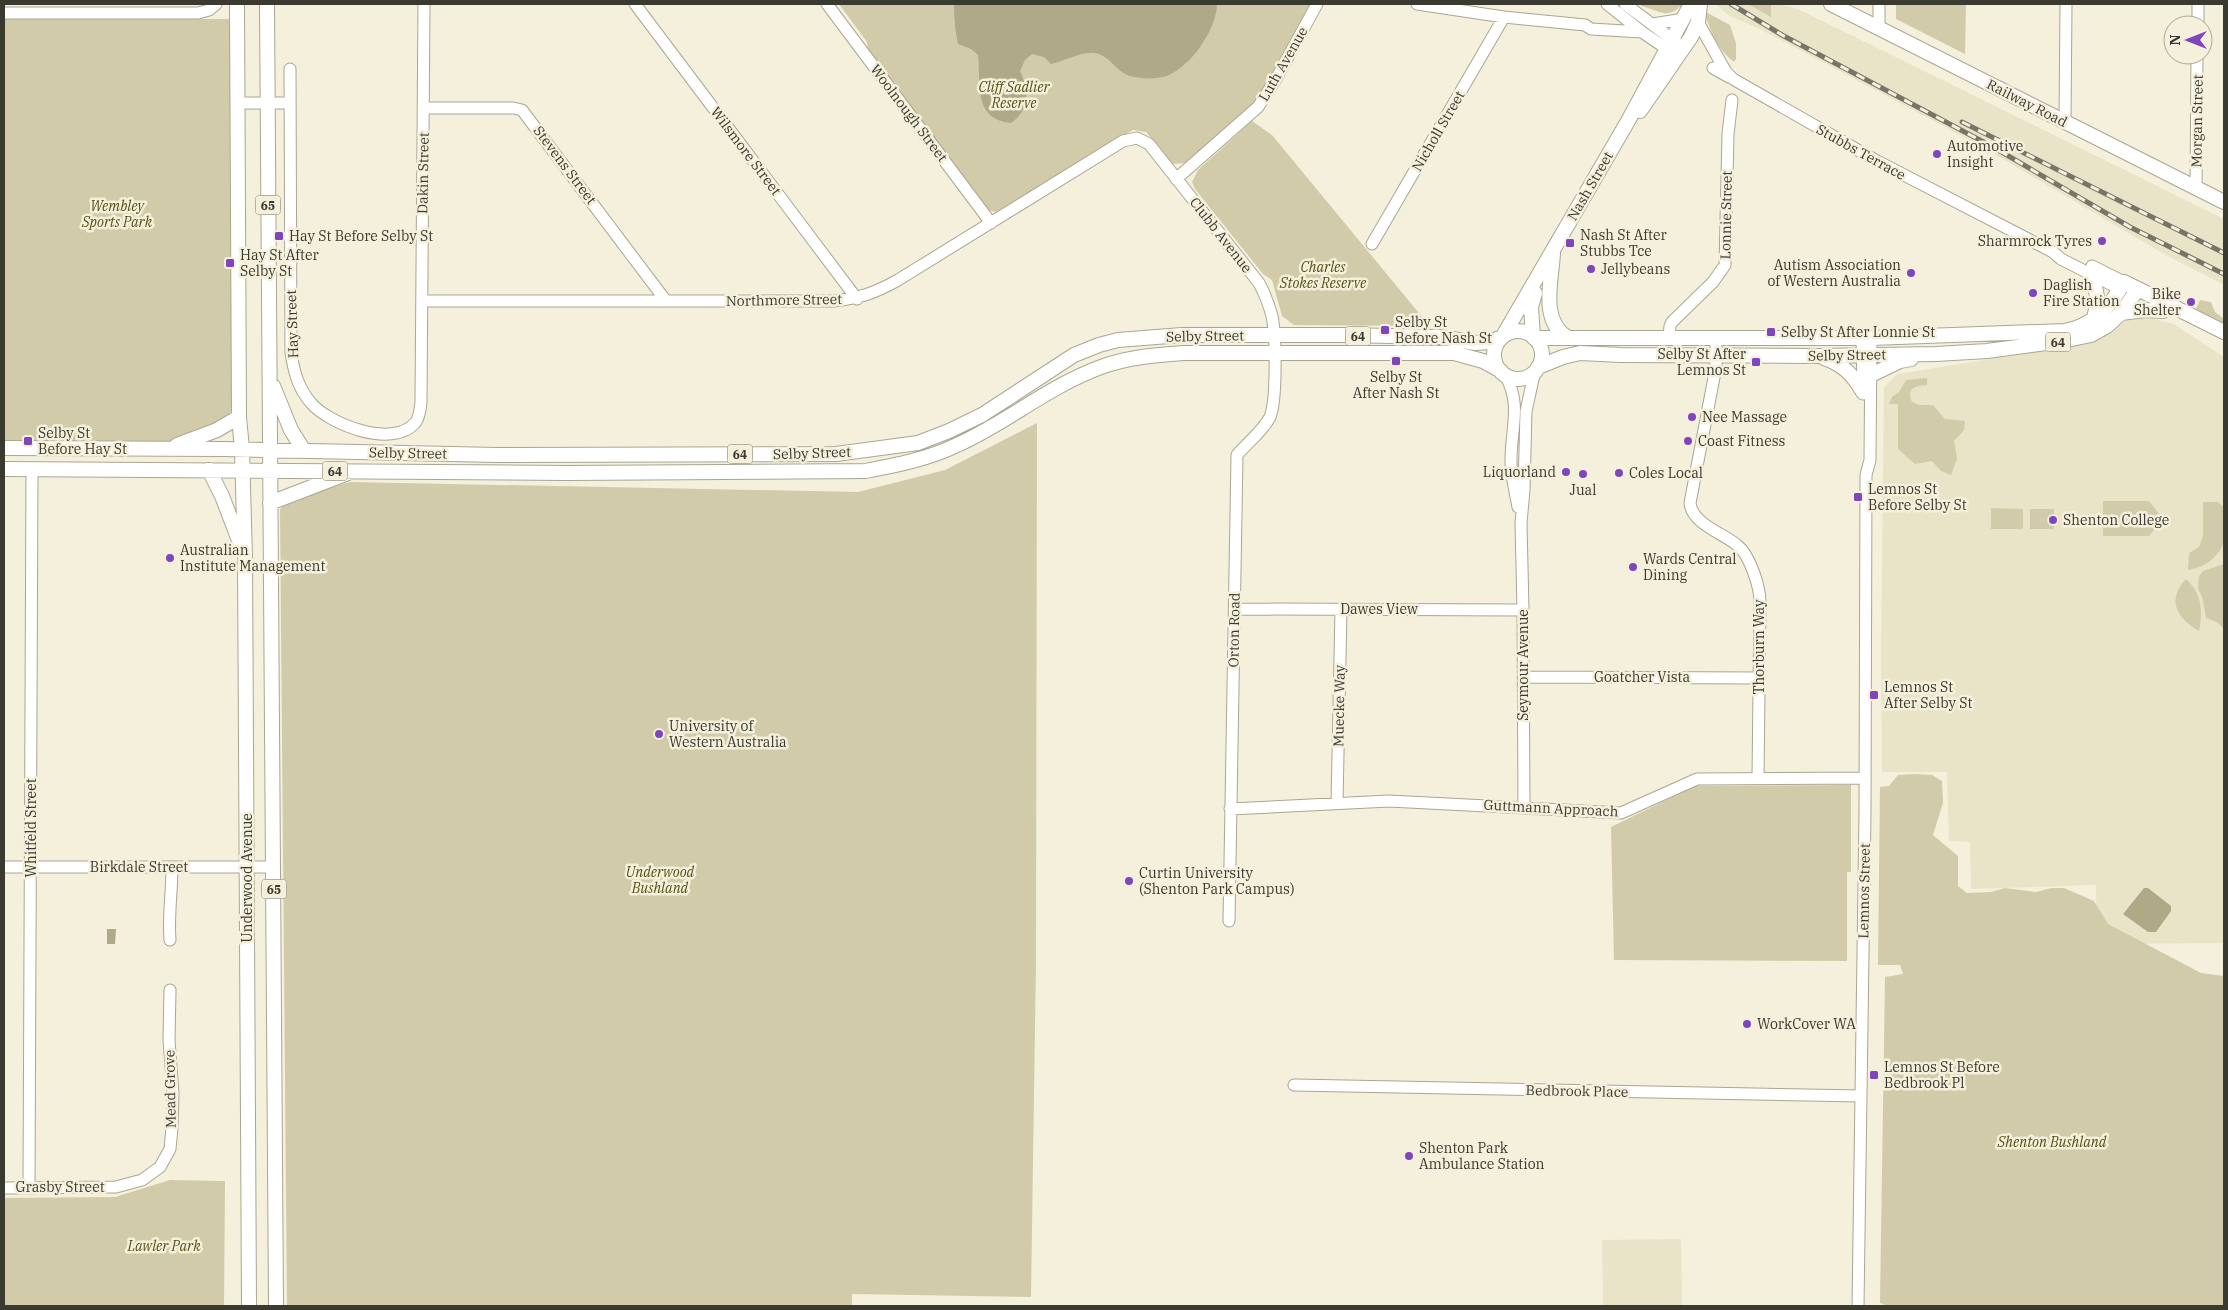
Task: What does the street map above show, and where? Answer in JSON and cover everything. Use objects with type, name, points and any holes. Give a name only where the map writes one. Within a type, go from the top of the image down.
[{"type":"main road","name":"65","points":[[237,4],[239,417],[242,450]]},
{"type":"main road","name":"Hay Street","points":[[267,4],[270,450]]},
{"type":"main road","name":"Nash Street","points":[[1690,4],[1691,20]]},
{"type":"main road","name":"Nash Street","points":[[1503,336],[1628,121],[1636,104],[1676,49],[1700,4]]},
{"type":"main road","name":"Railway Road","points":[[1831,4],[2224,202]]},
{"type":"main road","name":"Nash Street","points":[[1533,337],[1532,302],[1553,251]]},
{"type":"main road","points":[[1553,251],[1549,302],[1558,328],[1568,338]]},
{"type":"main road","points":[[2089,273],[2098,295],[2099,303],[2094,319]]},
{"type":"main road","name":"Selby Street","points":[[1533,337],[1867,338],[2065,331],[2077,328],[2094,319],[2104,310],[2122,286]]},
{"type":"main road","name":"Stubbs Terrace","points":[[2122,286],[2224,332]]},
{"type":"main road","name":"Selby Street","points":[[1537,369],[1578,353],[1819,356],[1936,354],[1987,350],[2081,338],[2099,331],[2121,313],[2136,293]]},
{"type":"main road","name":"Stubbs Terrace","points":[[2136,293],[2163,311],[2224,342]]},
{"type":"main road","points":[[2121,313],[2145,310],[2163,311]]},
{"type":"main road","name":"64","points":[[1503,336],[1519,331],[1533,337]]},
{"type":"main road","name":"Selby Street","points":[[4,448],[467,454],[836,454],[918,443],[950,431],[982,415],[1074,355],[1118,340],[1182,335],[1274,335],[1441,337],[1475,343],[1490,342],[1503,336]]},
{"type":"main road","points":[[1503,336],[1497,343],[1494,353],[1495,362],[1503,373]]},
{"type":"main road","points":[[1533,337],[1541,351],[1537,369]]},
{"type":"main road","points":[[1118,340],[1125,360]]},
{"type":"main road","name":"Selby Street","points":[[4,469],[668,473],[865,471],[910,462],[957,445],[990,428],[1052,389],[1079,376],[1125,360],[1184,353],[1454,353],[1483,361],[1503,373]]},
{"type":"main road","points":[[1871,375],[1900,361],[1936,354]]},
{"type":"main road","points":[[1819,356],[1839,363],[1849,371],[1862,392]]},
{"type":"main road","name":"64","points":[[1503,373],[1521,378],[1529,376],[1537,369]]},
{"type":"main road","points":[[270,378],[291,430],[304,451]]},
{"type":"main road","points":[[166,449],[217,430],[239,417]]},
{"type":"main road","name":"Underwood Avenue","points":[[242,450],[247,867],[249,1306]]},
{"type":"main road","name":"Underwood Avenue","points":[[270,450],[276,1306]]},
{"type":"main road","points":[[467,454],[468,472]]},
{"type":"main road","points":[[668,455],[668,473]]},
{"type":"main road","points":[[209,470],[222,496],[244,558]]},
{"type":"main road","points":[[270,503],[354,471]]},
{"type":"street","points":[[4,13],[198,14],[209,10],[216,4]]},
{"type":"street","name":"Dakin Street","points":[[421,402],[424,4]]},
{"type":"street","name":"Wilsmore Street","points":[[635,4],[857,299]]},
{"type":"street","name":"Woolnough Street","points":[[827,4],[991,223]]},
{"type":"street","name":"Luth Avenue","points":[[1176,179],[1258,107],[1317,4]]},
{"type":"street","points":[[1416,4],[1504,17],[1585,25],[1591,28],[1642,32]]},
{"type":"street","points":[[1607,4],[1642,32],[1676,49]]},
{"type":"street","points":[[1625,4],[1652,24],[1676,49]]},
{"type":"street","points":[[1879,4],[1879,29]]},
{"type":"street","points":[[2065,122],[2066,4]]},
{"type":"street","name":"Nicholl Street","points":[[1372,244],[1504,17]]},
{"type":"street","points":[[1652,24],[1691,20]]},
{"type":"street","name":"Stubbs Terrace","points":[[1691,20],[1726,72],[1733,79],[1877,161],[2052,252],[2061,259],[2122,286]]},
{"type":"street","name":"Morgan Street","points":[[2196,187],[2197,65]]},
{"type":"street","points":[[1713,68],[1733,79]]},
{"type":"street","name":"Hay Street","points":[[290,69],[291,353],[298,382],[312,404],[324,415],[341,425],[367,433],[390,433],[405,430],[414,424],[420,415],[421,402]]},
{"type":"street","name":"Lonnie Street","points":[[1668,337],[1672,322],[1713,282],[1726,266],[1728,134],[1732,100]]},
{"type":"street","points":[[238,103],[290,103]]},
{"type":"street","name":"Stevens Street","points":[[424,108],[513,108],[522,110],[666,301]]},
{"type":"street","name":"Northmore Street","points":[[422,301],[834,301],[857,299],[871,295],[898,280],[1131,138]]},
{"type":"street","name":"Clubb Avenue","points":[[1131,138],[1143,140],[1149,144],[1259,284],[1270,309],[1274,335],[1274,353]]},
{"type":"street","name":"Stubbs Terrace","points":[[2052,252],[2065,254],[2122,286]]},
{"type":"street","name":"Thorburn Way","points":[[1716,337],[1716,367],[1690,494],[1690,508],[1698,518],[1744,552],[1758,585],[1760,597],[1758,778]]},
{"type":"street","name":"Lemnos Street","points":[[1858,1306],[1865,778],[1866,475],[1862,459],[1862,392],[1867,338]]},
{"type":"street","name":"Orton Road","points":[[1229,921],[1237,455],[1264,425],[1271,413],[1274,391],[1274,353]]},
{"type":"street","name":"Lemnos Street","points":[[1866,354],[1871,375],[1870,460],[1866,475]]},
{"type":"street","name":"Seymour Avenue","points":[[1520,523],[1524,490],[1526,410],[1537,369]]},
{"type":"street","name":"Seymour Avenue","points":[[1503,373],[1511,386],[1515,401],[1512,466],[1520,523],[1524,677],[1524,807]]},
{"type":"street","name":"Whitfeld Street","points":[[29,1187],[32,469]]},
{"type":"street","name":"Dawes View","points":[[1235,609],[1523,610]]},
{"type":"street","name":"Muecke Way","points":[[1337,803],[1341,609]]},
{"type":"street","name":"Goatcher Vista","points":[[1524,677],[1759,678]]},
{"type":"street","name":"Guttmann Approach","points":[[1230,809],[1390,801],[1624,812],[1697,779],[1865,778]]},
{"type":"street","name":"Birkdale Street","points":[[4,867],[274,867]]},
{"type":"street","points":[[170,940],[168,920],[172,900],[172,867]]},
{"type":"street","name":"Mead Grove","points":[[116,1187],[142,1180],[160,1167],[170,1149],[173,1094],[169,1040],[170,990]]},
{"type":"street","name":"Bedbrook Place","points":[[1294,1085],[1861,1096]]},
{"type":"street","name":"Grasby Street","points":[[4,1188],[116,1187]]},
{"type":"shaded area","points":[[954,4],[1217,4],[1213,24],[1202,45],[1178,70],[1165,77],[1148,78],[1127,75],[1099,54],[1081,54],[1051,64],[1044,57],[1032,54],[1025,60],[1020,71],[1026,92],[1025,106],[1011,123],[990,115],[985,108],[981,99],[978,55],[971,49],[958,44]]},
{"type":"shaded area","points":[[1715,4],[1778,4],[1798,9],[2224,219],[2224,285],[2164,254],[1979,145],[1760,29],[1730,16]]},
{"type":"shaded area","name":"Shenton College","points":[[2133,314],[2174,324],[2224,357],[2224,943],[2097,944],[2096,885],[1971,889],[1970,842],[1949,841],[1947,772],[1882,772],[1881,651],[1884,388],[1897,374],[2078,345]]},
{"type":"shaded area","points":[[2144,888],[2148,888],[2171,906],[2171,911],[2156,932],[2148,932],[2123,914]]},
{"type":"shaded area","points":[[107,929],[116,929],[115,944],[107,944]]},
{"type":"shaded area","points":[[1681,1239],[1682,1306],[1603,1306],[1602,1240]]},
{"type":"green space","name":"Cliff Sadlier Reserve","points":[[839,4],[1311,4],[1274,75],[1255,102],[1185,163],[1173,164],[1146,132],[1133,130],[996,212],[988,210],[868,51],[867,42]]},
{"type":"green space","points":[[1641,4],[1683,4],[1672,12],[1663,13],[1641,6]]},
{"type":"green space","points":[[1748,4],[1771,4],[1771,17]]},
{"type":"green space","points":[[1896,4],[1966,4],[1965,54],[1896,19]]},
{"type":"green space","points":[[1704,11],[1730,25],[1736,43],[1736,59],[1734,62],[1715,39]]},
{"type":"green space","name":"Wembley Sports Park","points":[[4,19],[230,19],[232,408],[228,418],[179,441],[4,442]]},
{"type":"green space","name":"Charles Stokes Reserve","points":[[1252,121],[1272,135],[1423,318],[1419,326],[1294,325],[1282,316],[1272,280],[1263,274],[1195,189],[1192,182],[1198,170]]},
{"type":"green space","points":[[2200,300],[2211,302],[2215,312],[2224,319],[2224,323],[2196,309]]},
{"type":"green space","points":[[1927,378],[1927,385],[1915,387],[1911,391],[1910,397],[1912,402],[1919,405],[1933,405],[1945,419],[1965,421],[1964,430],[1954,441],[1957,459],[1951,475],[1941,471],[1932,461],[1915,464],[1898,449],[1898,404],[1889,404],[1892,397],[1899,392],[1906,380]]},
{"type":"green space","name":"Underwood Bushland","points":[[1037,423],[1036,960],[1031,1297],[852,1294],[852,1306],[287,1306],[280,509],[290,499],[350,482],[858,492],[945,470]]},
{"type":"green space","points":[[2103,501],[2149,501],[2159,514],[2155,518],[2155,522],[2159,524],[2149,536],[2103,536]]},
{"type":"green space","points":[[2203,502],[2218,502],[2224,507],[2225,536],[2216,556],[2200,567],[2188,570],[2189,553],[2199,547],[2203,536]]},
{"type":"green space","points":[[1991,508],[2023,509],[2023,529],[1991,529]]},
{"type":"green space","points":[[2030,509],[2054,509],[2054,529],[2030,529]]},
{"type":"green space","points":[[2224,564],[2224,629],[2217,622],[2206,618],[2203,600],[2198,588],[2199,576],[2203,571]]},
{"type":"green space","points":[[2186,579],[2195,590],[2200,603],[2199,631],[2180,615],[2177,608],[2176,595]]},
{"type":"green space","name":"Shenton Bushland","points":[[1898,775],[1932,775],[1942,781],[1943,803],[1933,835],[1958,856],[1958,886],[1967,893],[1991,892],[2005,888],[2036,892],[2051,888],[2064,888],[2094,901],[2108,924],[2201,973],[2224,976],[2224,1306],[1887,1306],[1880,1303],[1885,977],[1903,974],[1900,965],[1878,965],[1880,787],[1889,786]]},
{"type":"green space","points":[[1851,785],[1851,872],[1847,872],[1847,961],[1614,960],[1611,827],[1695,786]]},
{"type":"green space","name":"Lawler Park","points":[[170,1180],[225,1181],[224,1306],[4,1306],[4,1198],[115,1197]]},
{"type":"railway","points":[[1731,4],[1782,35],[1993,147],[2130,227],[2224,274]]},
{"type":"railway","points":[[1962,122],[2224,253]]},
{"type":"place","name":"Automotive Insight","points":[[1937,154]]},
{"type":"place","name":"Hay St Before Selby St","points":[[279,236]]},
{"type":"place","name":"Sharmrock Tyres","points":[[2102,241]]},
{"type":"place","name":"Nash St After Stubbs Tce","points":[[1570,243]]},
{"type":"place","name":"Hay St After Selby St","points":[[230,263]]},
{"type":"place","name":"Jellybeans","points":[[1591,269]]},
{"type":"place","name":"Autism Association of Western Australia","points":[[1911,273]]},
{"type":"place","name":"Daglish Fire Station","points":[[2033,293]]},
{"type":"place","name":"Bike Shelter","points":[[2191,302]]},
{"type":"place","name":"Selby St Before Nash St","points":[[1385,330]]},
{"type":"place","name":"Selby St After Lonnie St","points":[[1771,332]]},
{"type":"place","name":"Selby St After Nash St","points":[[1396,361]]},
{"type":"place","name":"Selby St After Lemnos St","points":[[1756,362]]},
{"type":"place","name":"Nee Massage","points":[[1692,417]]},
{"type":"place","name":"Selby St Before Hay St","points":[[28,441]]},
{"type":"place","name":"Coast Fitness","points":[[1688,441]]},
{"type":"place","name":"Liquorland","points":[[1566,472]]},
{"type":"place","name":"Coles Local","points":[[1619,473]]},
{"type":"place","name":"Jual","points":[[1583,474]]},
{"type":"place","name":"Lemnos St Before Selby St","points":[[1858,497]]},
{"type":"place","name":"Shenton College","points":[[2053,520]]},
{"type":"place","name":"Australian Institute Management","points":[[170,558]]},
{"type":"place","name":"Wards Central Dining","points":[[1633,567]]},
{"type":"place","name":"Lemnos St After Selby St","points":[[1874,695]]},
{"type":"place","name":"University of Western Australia","points":[[659,734]]},
{"type":"place","name":"Curtin University (Shenton Park Campus)","points":[[1129,881]]},
{"type":"place","name":"WorkCover WA","points":[[1747,1024]]},
{"type":"place","name":"Lemnos St Before Bedbrook Pl","points":[[1874,1075]]},
{"type":"place","name":"Shenton Park Ambulance Station","points":[[1409,1156]]}]
